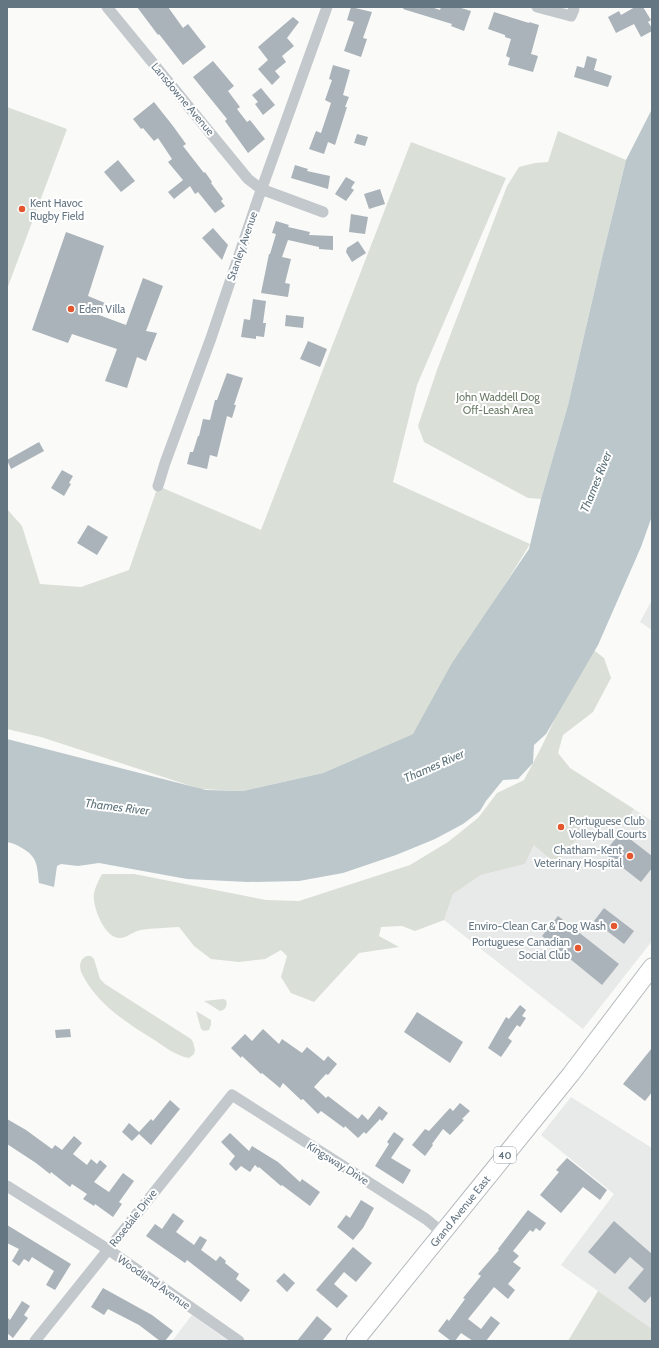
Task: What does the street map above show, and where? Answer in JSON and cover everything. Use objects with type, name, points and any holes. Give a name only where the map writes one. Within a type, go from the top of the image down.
[{"type":"main road","name":"Grand Avenue East","points":[[356,1341],[571,1074],[652,967]]},
{"type":"street","name":"Lansdowne Avenue","points":[[107,7],[248,179],[261,189],[323,212]]},
{"type":"street","name":"Stanley Avenue","points":[[158,486],[211,338],[261,189],[327,7]]},
{"type":"street","points":[[537,7],[571,16],[575,8]]},
{"type":"street","name":"Kingsway Drive","points":[[232,1095],[426,1219],[443,1232]]},
{"type":"street","name":"Rosedale Drive","points":[[34,1341],[97,1262],[109,1250],[118,1236],[232,1095]]},
{"type":"street","name":"Woodland Avenue","points":[[7,1186],[109,1250],[239,1341]]},
{"type":"shaded area","points":[[652,600],[652,630],[640,622]]},
{"type":"shaded area","points":[[548,799],[566,800],[624,825],[634,809],[652,821],[652,941],[583,1029],[444,920],[453,894],[481,875],[525,864],[538,837],[538,818]]},
{"type":"shaded area","points":[[571,1097],[652,1148],[652,1329],[561,1265],[614,1194],[541,1135]]},
{"type":"shaded area","points":[[192,1315],[228,1341],[172,1341]]},
{"type":"green space","name":"Kent Havoc Rugby Field","points":[[7,107],[67,129],[7,289]]},
{"type":"green space","name":"John Waddell Dog Off-Leash Area","points":[[558,131],[626,160],[568,405],[541,499],[528,498],[424,442],[418,426],[437,370],[507,186],[519,167],[535,163],[548,162]]},
{"type":"green space","points":[[411,142],[506,178],[417,385],[393,482],[530,544],[413,734],[323,773],[243,791],[200,789],[41,737],[7,729],[7,509],[22,526],[40,584],[81,587],[129,570],[158,486],[261,530]]},
{"type":"green space","points":[[595,651],[604,658],[611,678],[593,712],[563,735],[558,753],[570,768],[634,809],[624,825],[607,828],[592,821],[556,864],[534,845],[525,864],[481,875],[453,894],[444,920],[415,931],[402,926],[381,927],[379,936],[399,947],[359,953],[314,1002],[291,993],[281,977],[287,956],[281,950],[265,959],[239,962],[211,959],[194,946],[179,927],[141,930],[121,938],[110,934],[97,914],[94,894],[102,874],[134,874],[266,900],[299,901],[410,865],[448,842],[478,818],[497,793],[524,780],[542,746],[584,657]]},
{"type":"green space","points":[[87,956],[91,956],[94,959],[100,979],[105,984],[191,1039],[195,1050],[194,1054],[189,1058],[172,1051],[124,1020],[105,1004],[96,995],[80,969],[82,959]]},
{"type":"green space","points":[[223,999],[227,1002],[226,1006],[225,1009],[220,1011],[204,1001]]},
{"type":"green space","points":[[196,1011],[211,1020],[209,1030],[204,1031],[201,1029]]},
{"type":"green space","points":[[598,1291],[652,1329],[652,1341],[568,1341]]},
{"type":"water","name":"Thames River","points":[[652,109],[652,516],[641,547],[598,645],[546,734],[534,745],[533,763],[518,779],[503,780],[480,811],[463,824],[435,839],[396,855],[343,873],[299,881],[248,882],[187,879],[99,863],[78,866],[61,864],[57,866],[54,887],[39,883],[36,862],[31,855],[18,846],[7,842],[7,739],[206,790],[243,791],[323,773],[413,734],[452,663],[529,549],[541,499],[568,405],[626,160]]},
{"type":"building","points":[[137,7],[168,7],[183,28],[188,24],[206,47],[183,65]]},
{"type":"building","points":[[351,7],[372,12],[363,38],[367,39],[361,57],[344,51],[354,22],[347,20]]},
{"type":"building","points":[[404,7],[431,7],[440,10],[441,7],[458,7],[471,11],[464,31],[451,26],[452,24],[403,9]]},
{"type":"building","points":[[635,7],[643,7],[651,20],[648,22],[652,28],[652,31],[641,37],[634,24],[616,33],[608,17],[619,11],[621,15]]},
{"type":"building","points":[[494,12],[539,25],[531,54],[538,56],[533,72],[508,65],[510,58],[506,56],[511,39],[505,37],[505,35],[488,29]]},
{"type":"building","points":[[293,17],[299,22],[287,38],[294,46],[282,56],[286,62],[275,71],[280,77],[272,85],[258,69],[268,60],[258,47]]},
{"type":"building","points":[[587,56],[597,59],[594,70],[612,76],[608,87],[574,77],[577,66],[584,68]]},
{"type":"building","points":[[213,61],[234,86],[228,91],[240,107],[237,109],[247,122],[250,120],[265,139],[248,153],[225,121],[227,119],[193,77]]},
{"type":"building","points":[[333,65],[350,70],[343,95],[349,97],[335,145],[328,142],[324,154],[309,149],[316,131],[321,133],[331,103],[325,100],[332,80],[329,79]]},
{"type":"building","points":[[261,88],[275,105],[263,115],[255,104],[258,102],[252,95]]},
{"type":"building","points":[[154,102],[186,144],[183,146],[204,173],[205,172],[223,199],[221,201],[225,206],[215,213],[198,192],[195,194],[190,186],[174,199],[168,192],[183,180],[168,162],[172,159],[158,138],[154,141],[133,119]]},
{"type":"building","points":[[357,134],[368,137],[365,146],[354,143]]},
{"type":"building","points":[[118,160],[135,181],[121,192],[104,172]]},
{"type":"building","points":[[295,165],[308,169],[307,171],[330,176],[328,189],[291,178]]},
{"type":"building","points":[[346,177],[355,182],[351,188],[354,190],[346,201],[335,194]]},
{"type":"building","points":[[380,189],[385,204],[369,209],[364,194]]},
{"type":"building","points":[[351,214],[368,217],[365,234],[349,232]]},
{"type":"building","points":[[276,221],[289,225],[288,227],[310,232],[309,235],[333,236],[333,250],[319,249],[319,247],[288,240],[282,257],[291,259],[285,283],[290,284],[288,297],[261,293],[269,254],[276,234],[272,233]]},
{"type":"building","points":[[213,228],[228,245],[222,260],[202,238]]},
{"type":"building","name":"Eden Villa","points":[[66,232],[104,246],[88,296],[105,303],[99,315],[126,325],[143,278],[163,286],[146,331],[157,333],[146,361],[137,357],[127,388],[105,381],[117,349],[72,334],[68,343],[32,330]]},
{"type":"building","points":[[358,241],[366,253],[352,262],[346,252],[347,248]]},
{"type":"building","points":[[253,299],[266,301],[263,323],[266,323],[264,337],[256,336],[256,339],[241,337],[244,319],[250,320]]},
{"type":"building","points":[[286,315],[304,317],[303,328],[285,326]]},
{"type":"building","points":[[308,341],[327,349],[320,367],[300,359]]},
{"type":"building","points":[[227,373],[243,378],[234,405],[236,405],[232,418],[227,416],[217,457],[210,455],[207,469],[187,464],[190,452],[193,452],[199,436],[203,419],[210,420],[215,400],[217,400]]},
{"type":"building","points":[[39,442],[44,451],[11,469],[7,460]]},
{"type":"building","points":[[62,470],[73,476],[69,483],[71,484],[64,496],[51,488]]},
{"type":"building","points":[[88,525],[108,537],[97,555],[77,543]]},
{"type":"building","name":"Chatham-Kent Veterinary Hospital","points":[[621,832],[652,856],[652,868],[641,882],[604,853]]},
{"type":"building","name":"Enviro-Clean Car & Dog Wash","points":[[604,908],[634,931],[624,944],[594,921]]},
{"type":"building","name":"Portuguese Canadian Social Club","points":[[558,916],[619,964],[602,985],[542,936]]},
{"type":"building","points":[[520,1005],[526,1010],[522,1016],[526,1018],[520,1027],[517,1025],[508,1038],[512,1041],[501,1057],[488,1048],[506,1017],[509,1019]]},
{"type":"building","points":[[417,1012],[463,1042],[450,1063],[404,1032]]},
{"type":"building","points":[[70,1029],[71,1037],[56,1038],[55,1030]]},
{"type":"building","points":[[263,1029],[279,1044],[282,1039],[302,1053],[307,1047],[324,1061],[328,1056],[337,1064],[328,1075],[326,1074],[314,1087],[326,1098],[328,1096],[358,1119],[362,1114],[368,1120],[379,1106],[388,1113],[382,1121],[380,1119],[366,1134],[364,1132],[358,1138],[345,1126],[344,1128],[321,1111],[318,1114],[303,1099],[301,1100],[283,1083],[280,1088],[262,1073],[261,1074],[242,1056],[241,1058],[231,1048],[245,1034],[252,1041]]},
{"type":"building","points":[[652,1048],[652,1092],[645,1101],[623,1084]]},
{"type":"building","points":[[170,1100],[180,1109],[151,1145],[139,1134],[132,1141],[122,1132],[129,1123],[139,1132],[151,1119],[153,1121]]},
{"type":"building","points":[[460,1103],[470,1111],[450,1135],[443,1129],[425,1156],[412,1145],[425,1129],[429,1131],[450,1108],[453,1111]]},
{"type":"building","points":[[7,1119],[26,1130],[52,1149],[55,1145],[62,1150],[74,1136],[82,1143],[73,1154],[87,1165],[91,1159],[97,1164],[100,1160],[107,1166],[94,1182],[109,1192],[123,1173],[134,1181],[119,1202],[122,1204],[113,1217],[95,1204],[94,1206],[83,1199],[87,1194],[72,1184],[70,1187],[51,1172],[50,1174],[7,1144]]},
{"type":"building","points":[[394,1132],[404,1139],[391,1158],[411,1170],[403,1184],[375,1166],[389,1144],[387,1142]]},
{"type":"building","points":[[230,1133],[249,1151],[252,1146],[278,1162],[300,1182],[302,1179],[320,1192],[310,1206],[282,1185],[281,1186],[255,1165],[250,1172],[241,1166],[236,1171],[229,1164],[235,1156],[221,1142]]},
{"type":"building","points":[[567,1158],[607,1190],[600,1200],[583,1187],[561,1213],[540,1195],[559,1172],[556,1170]]},
{"type":"building","points":[[361,1200],[374,1208],[363,1228],[353,1240],[337,1227],[346,1215],[350,1218]]},
{"type":"building","points":[[528,1210],[546,1223],[540,1231],[536,1228],[533,1232],[530,1230],[513,1251],[519,1256],[513,1262],[521,1268],[508,1284],[515,1290],[508,1299],[494,1287],[468,1319],[481,1329],[491,1316],[500,1323],[486,1341],[473,1341],[461,1333],[455,1341],[451,1341],[438,1331],[447,1319],[449,1321],[465,1299],[463,1298],[481,1276],[478,1274],[499,1250],[498,1249]]},
{"type":"building","points":[[173,1213],[184,1221],[176,1232],[194,1245],[200,1236],[207,1240],[201,1250],[216,1261],[220,1256],[226,1261],[225,1263],[239,1274],[236,1279],[250,1290],[241,1302],[187,1260],[185,1263],[146,1236],[155,1224],[162,1229]]},
{"type":"building","points":[[614,1221],[652,1254],[652,1295],[645,1303],[628,1288],[644,1269],[630,1257],[615,1274],[588,1252]]},
{"type":"building","points":[[7,1225],[71,1264],[55,1290],[46,1285],[54,1271],[32,1257],[29,1262],[24,1259],[19,1266],[12,1261],[19,1249],[7,1243]]},
{"type":"building","points":[[353,1247],[372,1263],[356,1282],[344,1272],[334,1284],[348,1296],[337,1308],[316,1290]]},
{"type":"building","points":[[284,1273],[295,1283],[287,1292],[276,1281]]},
{"type":"building","points":[[103,1288],[152,1315],[173,1331],[165,1341],[160,1341],[139,1325],[108,1309],[104,1315],[91,1307]]},
{"type":"building","points":[[22,1301],[30,1306],[24,1315],[28,1318],[13,1338],[7,1333],[7,1317],[10,1320]]},
{"type":"building","points":[[317,1316],[332,1329],[322,1341],[297,1341]]},
{"type":"place","name":"Kent Havoc Rugby Field","points":[[22,209]]},
{"type":"place","name":"Eden Villa","points":[[71,309]]},
{"type":"place","name":"Portuguese Club Volleyball Courts","points":[[561,827]]},
{"type":"place","name":"Chatham-Kent Veterinary Hospital","points":[[630,856]]},
{"type":"place","name":"Enviro-Clean Car & Dog Wash","points":[[614,926]]},
{"type":"place","name":"Portuguese Canadian Social Club","points":[[578,948]]}]
